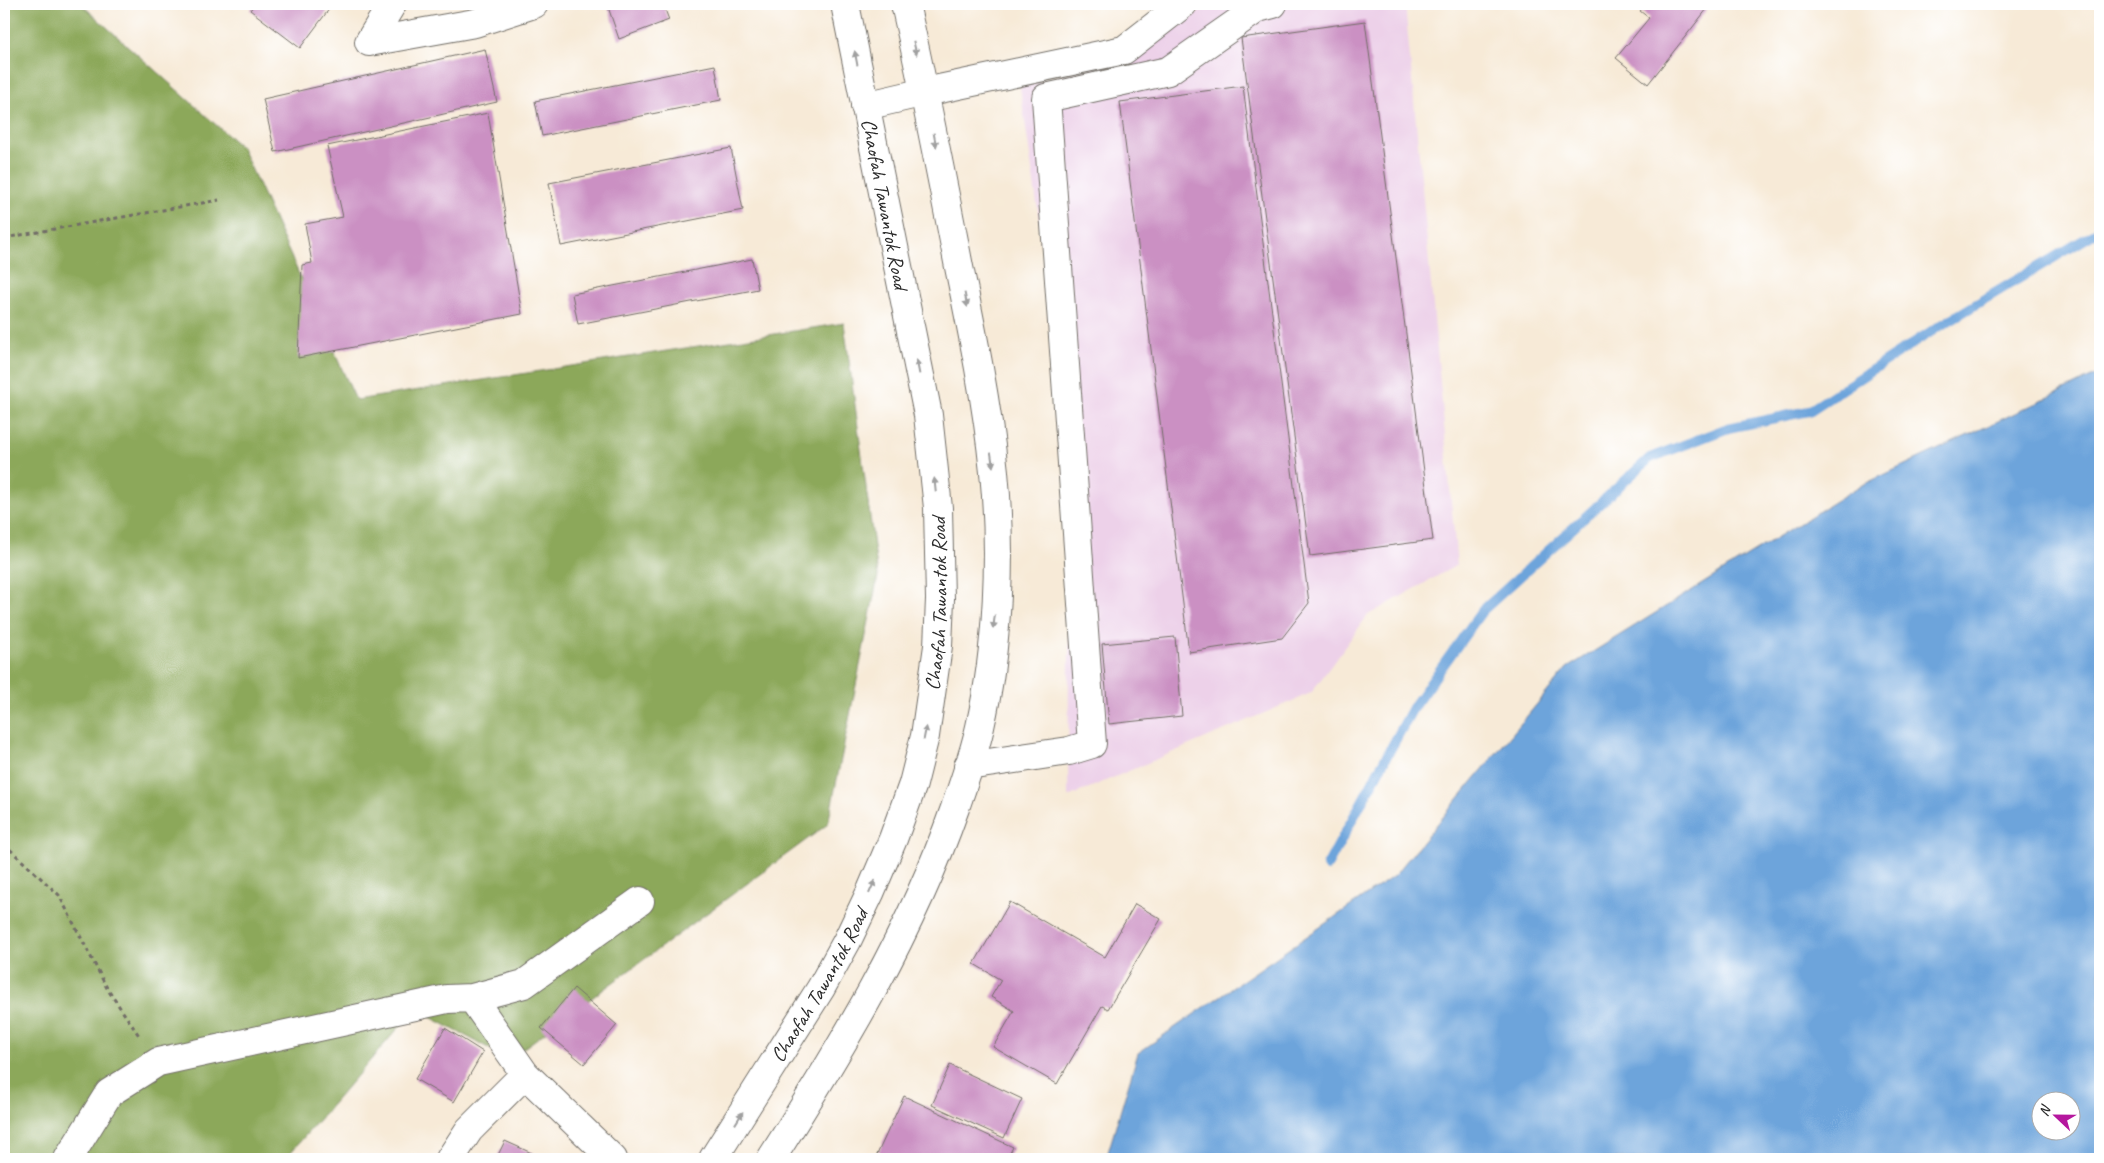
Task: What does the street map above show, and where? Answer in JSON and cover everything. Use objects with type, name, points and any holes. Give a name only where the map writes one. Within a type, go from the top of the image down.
[{"type":"main road","points":[[392,4],[369,42],[475,23],[534,4]]},
{"type":"main road","name":"Chaofah Tawantok Road","points":[[713,1159],[821,988],[870,893],[893,839],[913,784],[925,736],[938,646],[940,598],[938,508],[928,415],[844,4]]},
{"type":"main road","points":[[771,1159],[858,1019],[900,939],[948,828],[980,727],[996,610],[998,540],[996,502],[983,394],[926,92],[905,4]]},
{"type":"main road","points":[[865,106],[1124,50],[1183,4]]},
{"type":"main road","points":[[968,766],[1069,751],[1092,744],[1046,98],[1168,71],[1258,8],[1273,4]]},
{"type":"main road","points":[[68,1159],[109,1093],[158,1062],[447,999],[472,998],[524,984],[640,901]]},
{"type":"main road","points":[[472,998],[525,1074],[613,1159]]},
{"type":"main road","points":[[450,1159],[469,1130],[525,1074]]},
{"type":"path","points":[[4,238],[219,200]]},
{"type":"path","points":[[4,844],[59,895],[108,990],[158,1062]]},
{"type":"shaded area","points":[[1209,4],[1405,4],[1457,565],[1368,615],[1311,693],[1068,797],[1070,515],[1045,259],[1020,87],[1142,54]]},
{"type":"green space","points":[[4,4],[81,4],[242,148],[356,400],[844,323],[878,576],[828,824],[509,1059],[415,1009],[285,1159],[4,1159]]},
{"type":"water","points":[[2100,373],[2100,1159],[1106,1159],[1138,1053],[1394,876],[1567,668],[1858,487]]},
{"type":"building","points":[[255,4],[333,4],[300,48],[250,10]]},
{"type":"building","points":[[607,4],[663,4],[669,20],[619,39]]},
{"type":"building","points":[[1646,4],[1711,4],[1648,84],[1616,58],[1649,18],[1640,11]]},
{"type":"building","points":[[1365,21],[1433,540],[1310,556],[1241,38]]},
{"type":"building","points":[[485,49],[497,102],[275,152],[263,99]]},
{"type":"building","points":[[715,65],[721,100],[542,136],[535,101]]},
{"type":"building","points":[[1243,86],[1309,603],[1282,638],[1189,652],[1120,102]]},
{"type":"building","points":[[488,113],[522,314],[298,358],[302,265],[312,263],[305,224],[343,217],[327,146]]},
{"type":"building","points":[[731,148],[743,210],[561,246],[549,183]]},
{"type":"building","points":[[752,259],[758,289],[578,324],[572,294]]},
{"type":"building","points":[[1175,637],[1182,716],[1109,724],[1102,644]]},
{"type":"building","points":[[1010,902],[1105,957],[1135,904],[1161,919],[1108,1009],[1102,1006],[1057,1084],[993,1047],[1014,1011],[991,997],[1001,980],[974,964]]},
{"type":"building","points":[[574,988],[617,1025],[584,1064],[541,1028]]},
{"type":"building","points":[[445,1028],[483,1052],[454,1102],[415,1079]]},
{"type":"building","points":[[950,1065],[1022,1099],[1004,1138],[932,1105]]},
{"type":"building","points":[[904,1096],[1013,1147],[1007,1159],[875,1159]]},
{"type":"building","points":[[505,1141],[545,1159],[496,1159]]},
{"type":"waterway","points":[[1327,866],[1414,706],[1482,611],[1650,458],[1728,428],[1809,411],[1935,329],[2100,230]]}]
